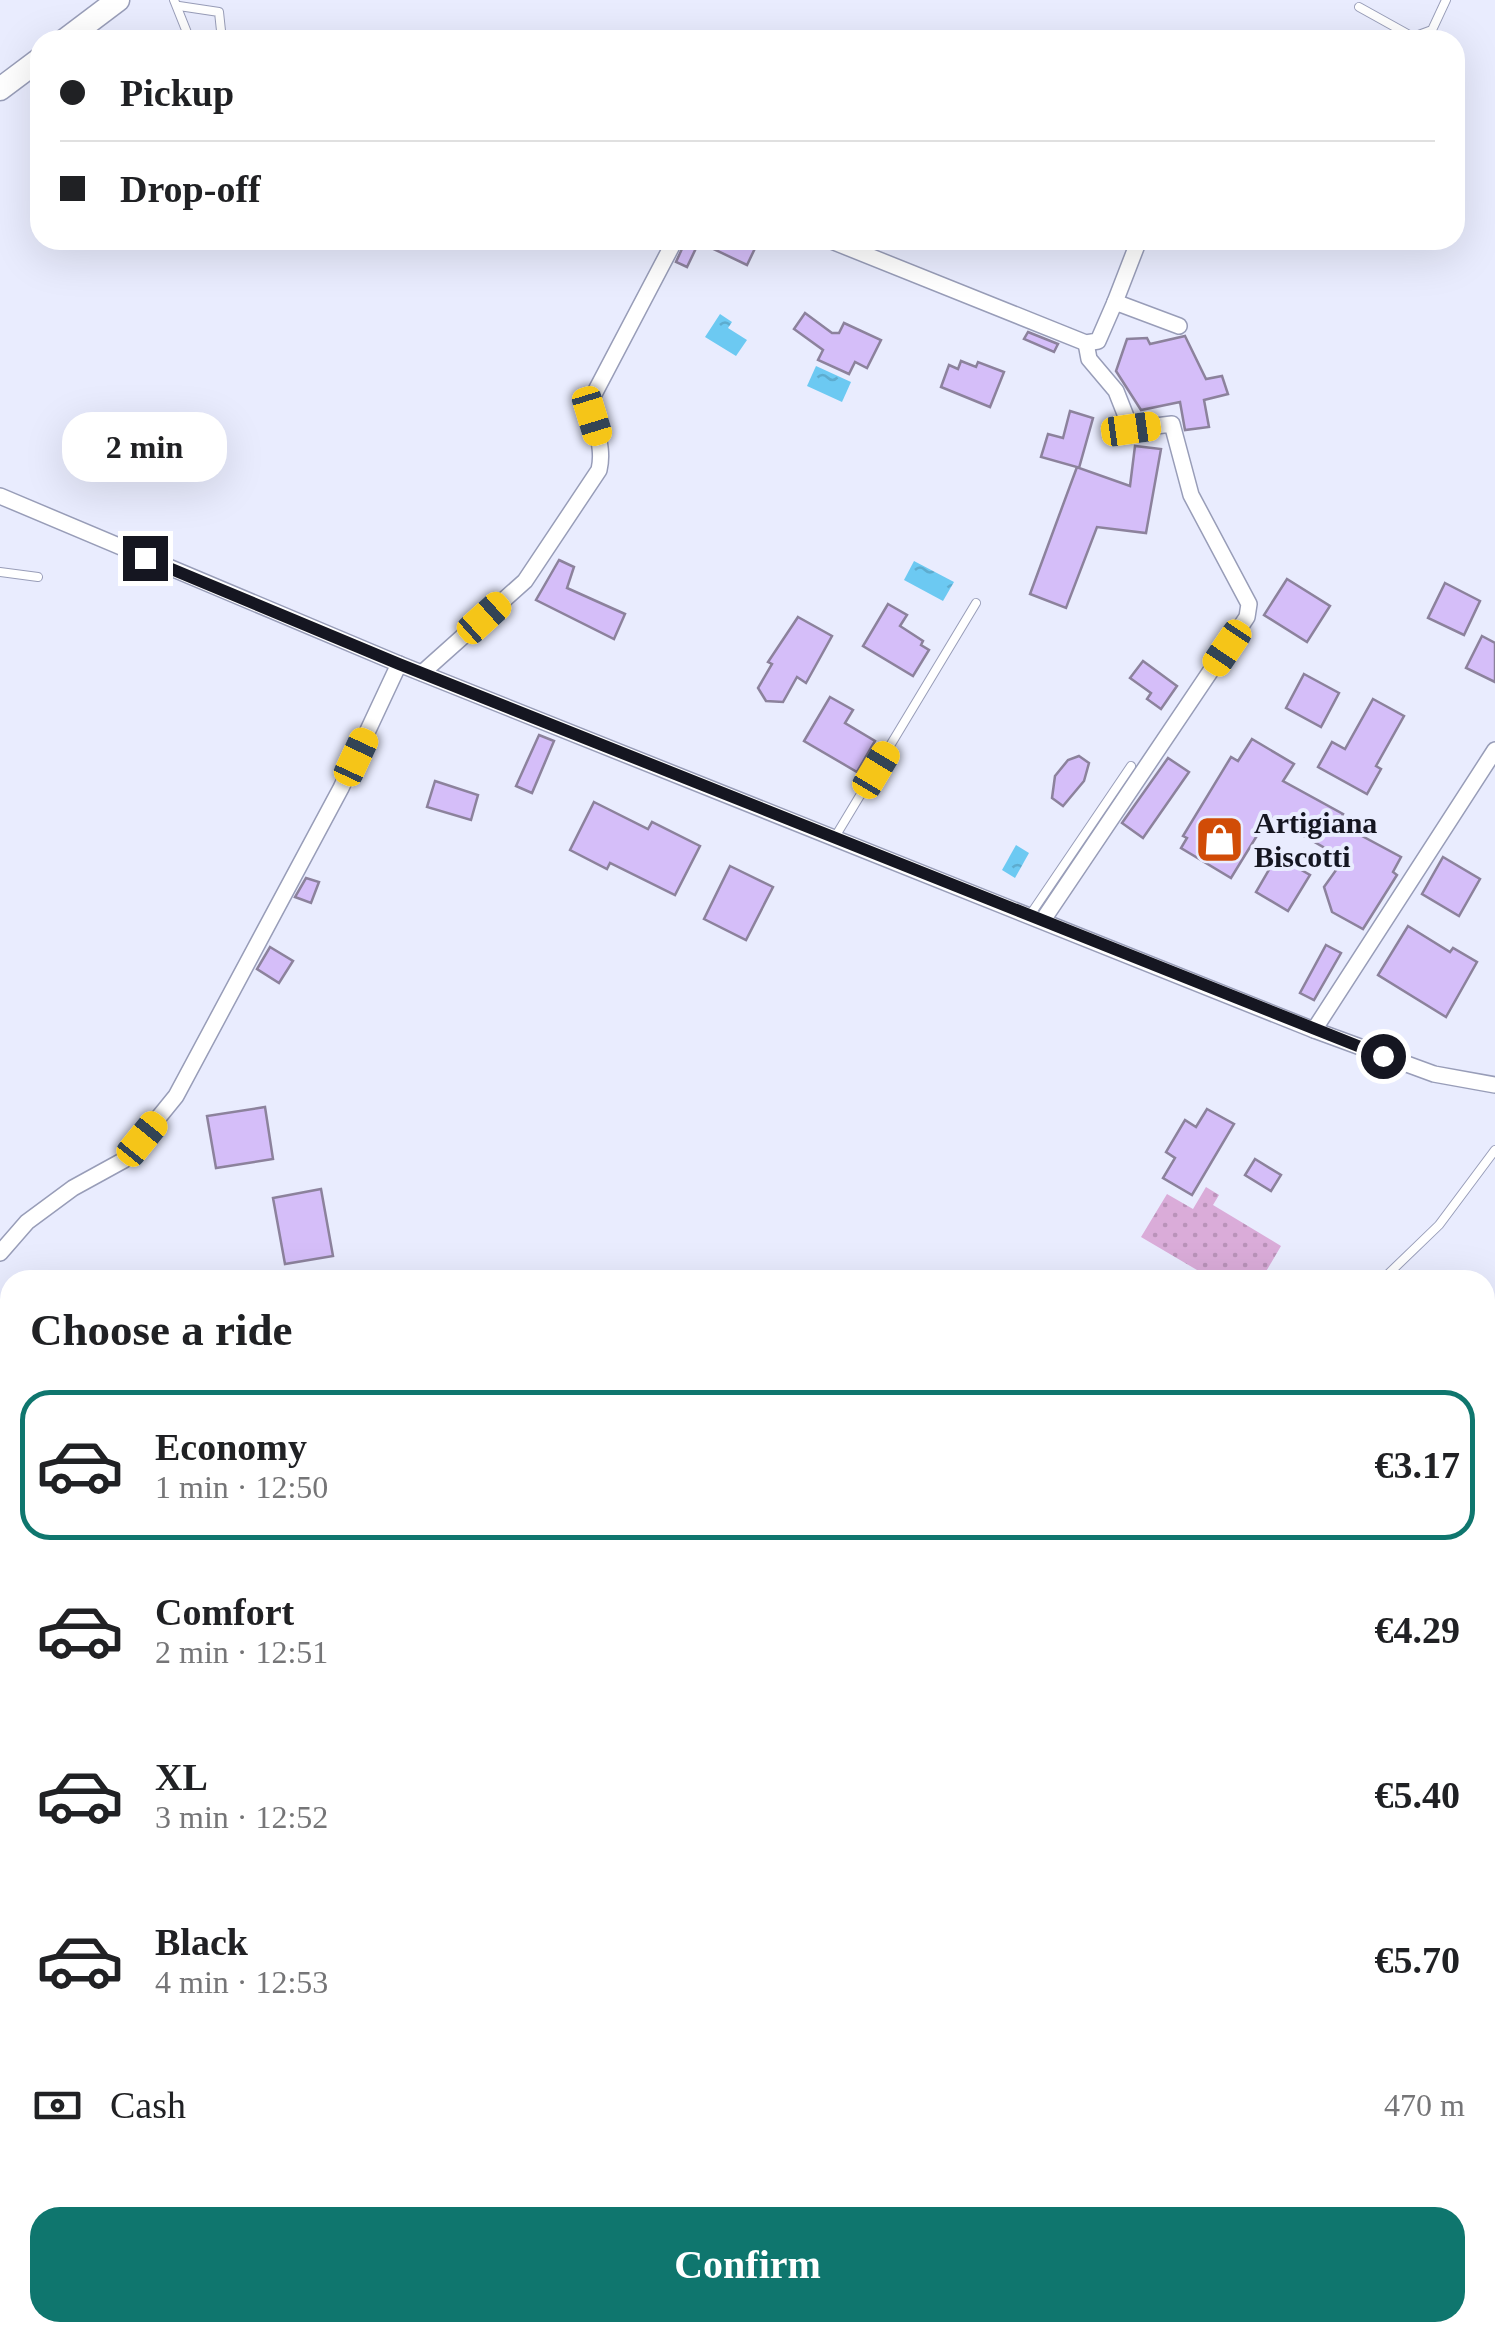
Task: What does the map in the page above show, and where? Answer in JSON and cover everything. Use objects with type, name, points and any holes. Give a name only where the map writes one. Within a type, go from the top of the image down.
[{"type":"street","points":[[78,30],[118,0]]},
{"type":"street","points":[[0,89],[30,66]]},
{"type":"street","points":[[422,672],[525,581],[600,470],[603,453],[592,416],[592,398],[670,250]]},
{"type":"street","points":[[854,250],[1086,342],[1098,341],[1135,250]]},
{"type":"street","points":[[1115,302],[1179,326]]},
{"type":"street","points":[[1037,918],[1248,617],[1249,604],[1192,495],[1172,424],[1131,429],[1116,391],[1088,359],[1086,342]]},
{"type":"street","points":[[0,496],[399,664],[1314,1030],[1434,1074],[1495,1084]]},
{"type":"street","points":[[0,1253],[27,1222],[124,1160],[176,1096],[341,788],[399,664]]},
{"type":"street","points":[[1314,1030],[1495,750]]},
{"type":"lane","points":[[1432,30],[1446,0]]},
{"type":"lane","points":[[177,3],[186,30]]},
{"type":"lane","points":[[177,3],[220,12],[221,30]]},
{"type":"lane","points":[[1360,7],[1401,30]]},
{"type":"lane","points":[[0,572],[38,578]]},
{"type":"lane","points":[[836,838],[976,603]]},
{"type":"lane","points":[[1037,918],[1131,766]]},
{"type":"lane","points":[[1392,1270],[1438,1225],[1495,1150]]},
{"type":"shaded area","points":[[1206,1187],[1219,1195],[1213,1205],[1281,1246],[1267,1270],[1197,1270],[1141,1237],[1167,1194],[1193,1209]]},
{"type":"water","points":[[720,314],[732,322],[728,328],[747,340],[736,356],[705,337]]},
{"type":"water","points":[[816,366],[851,382],[842,402],[807,386]]},
{"type":"water","points":[[914,561],[954,582],[943,601],[904,580]]},
{"type":"water","points":[[1016,845],[1029,853],[1015,878],[1002,870]]},
{"type":"building","points":[[681,250],[695,250],[687,267],[676,262]]},
{"type":"building","points":[[716,250],[754,250],[747,265]]},
{"type":"building","points":[[805,313],[832,333],[839,333],[844,323],[881,340],[867,368],[855,362],[849,374],[818,360],[823,350],[794,329]]},
{"type":"building","points":[[1028,332],[1058,344],[1054,352],[1024,339]]},
{"type":"building","points":[[1185,336],[1206,379],[1222,376],[1228,394],[1204,400],[1209,427],[1185,430],[1180,402],[1141,410],[1116,371],[1127,339],[1147,338],[1150,344]]},
{"type":"building","points":[[961,361],[976,367],[978,362],[1004,372],[990,407],[941,387],[949,365],[958,369]]},
{"type":"building","points":[[1070,411],[1093,418],[1079,468],[1130,486],[1135,446],[1161,449],[1146,533],[1097,527],[1066,608],[1030,594],[1077,467],[1041,457],[1048,434],[1063,438]]},
{"type":"building","points":[[559,560],[574,567],[567,588],[625,614],[614,639],[536,600]]},
{"type":"building","points":[[1287,579],[1330,606],[1307,642],[1264,615]]},
{"type":"building","points":[[1445,583],[1480,601],[1464,635],[1428,618]]},
{"type":"building","points":[[888,604],[907,615],[900,626],[923,641],[921,645],[929,650],[913,676],[863,646]]},
{"type":"building","points":[[798,617],[832,636],[806,683],[797,677],[783,702],[766,701],[758,688],[772,664],[768,662]]},
{"type":"building","points":[[1482,636],[1495,643],[1495,682],[1466,668]]},
{"type":"building","points":[[1143,661],[1177,686],[1161,709],[1147,699],[1151,693],[1130,678]]},
{"type":"building","points":[[1304,674],[1339,693],[1321,727],[1286,708]]},
{"type":"building","points":[[830,697],[853,710],[845,723],[875,741],[857,772],[804,741]]},
{"type":"building","points":[[1373,699],[1404,716],[1376,766],[1381,769],[1367,794],[1318,767],[1332,742],[1345,749]]},
{"type":"building","points":[[539,735],[554,741],[532,793],[516,786]]},
{"type":"building","points":[[1252,739],[1294,764],[1283,781],[1343,814],[1338,823],[1401,857],[1393,872],[1397,875],[1363,929],[1332,912],[1324,887],[1344,859],[1269,816],[1231,878],[1181,848],[1187,838],[1183,836],[1231,757],[1238,761]]},
{"type":"building","points":[[1079,756],[1089,763],[1084,781],[1063,806],[1052,798],[1055,776],[1068,760]]},
{"type":"building","points":[[1168,758],[1189,772],[1143,838],[1122,823]]},
{"type":"building","points":[[435,781],[478,795],[471,820],[427,807]]},
{"type":"building","points":[[594,802],[648,829],[652,822],[700,846],[675,895],[610,863],[607,869],[570,850]]},
{"type":"building","points":[[1277,856],[1310,875],[1288,911],[1256,892]]},
{"type":"building","points":[[1443,857],[1480,879],[1459,916],[1422,894]]},
{"type":"building","points":[[730,866],[773,887],[746,940],[704,919]]},
{"type":"building","points":[[306,878],[319,882],[311,903],[295,897]]},
{"type":"building","points":[[1408,926],[1450,952],[1453,948],[1477,962],[1446,1017],[1378,975]]},
{"type":"building","points":[[1326,945],[1341,953],[1314,1000],[1300,993]]},
{"type":"building","points":[[270,947],[293,961],[279,983],[257,969]]},
{"type":"building","points":[[265,1107],[273,1159],[216,1168],[207,1116]]},
{"type":"building","points":[[1207,1109],[1234,1124],[1192,1195],[1163,1178],[1175,1158],[1166,1152],[1185,1120],[1196,1127]]},
{"type":"building","points":[[1255,1159],[1281,1175],[1271,1191],[1245,1175]]},
{"type":"building","points":[[321,1189],[333,1256],[285,1264],[273,1198]]},
{"type":"place","name":"Artigiana Biscotti","points":[[1219,839]]},
{"type":"route","points":[[145,558],[399,664],[1383,1056]]}]
